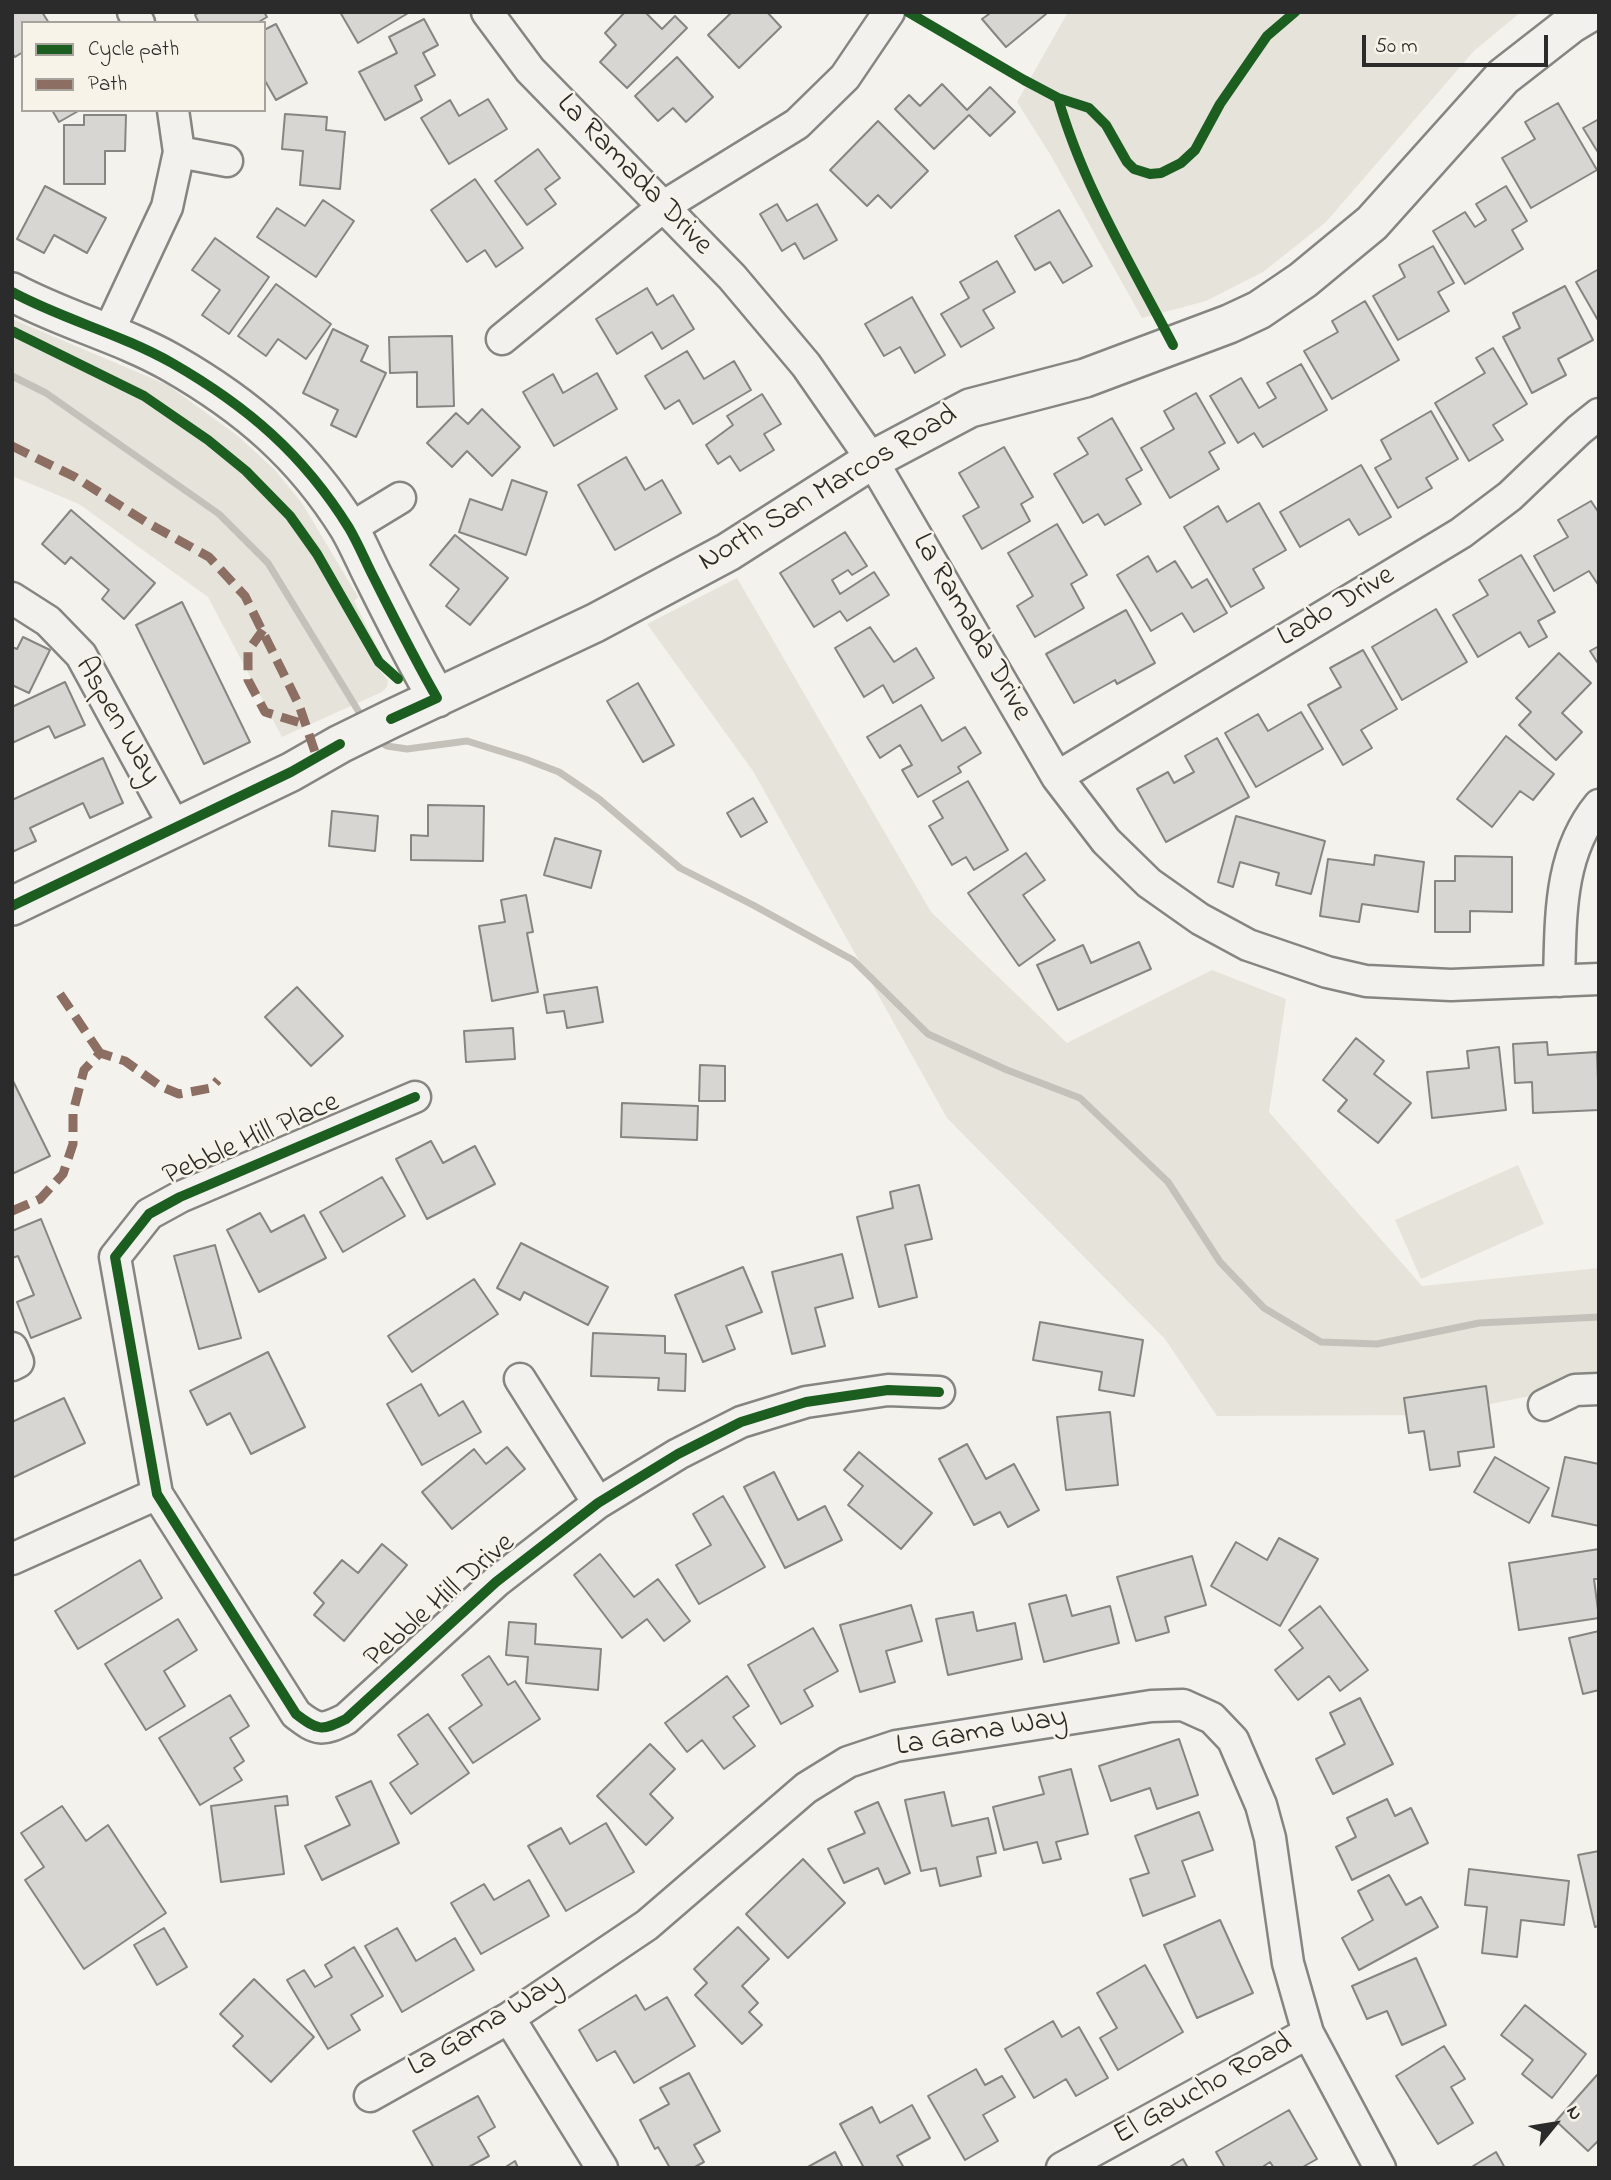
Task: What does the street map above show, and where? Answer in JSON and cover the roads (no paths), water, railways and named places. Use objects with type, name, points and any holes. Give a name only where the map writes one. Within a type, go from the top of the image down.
[{"type":"street","name":"La Ramada Drive","points":[[487,12],[530,70],[732,277],[806,365],[872,460],[1056,777],[1106,841],[1149,883],[1200,919],[1248,945],[1327,972],[1366,981],[1451,985],[1599,979]]},
{"type":"street","points":[[502,339],[664,206],[797,124],[845,77],[889,12]]},
{"type":"street","name":"North San Marcos Road","points":[[12,906],[176,829],[391,719],[595,623],[728,552],[872,460],[970,408],[1085,378],[1229,324],[1259,310],[1303,280],[1372,223],[1503,77],[1571,24],[1591,12]]},
{"type":"street","points":[[108,333],[167,207],[179,152],[173,112]]},
{"type":"street","points":[[179,152],[227,162]]},
{"type":"street","points":[[12,292],[38,306],[108,333],[170,362],[234,401],[281,441],[314,478],[349,529],[437,698]]},
{"type":"street","name":"Lado Drive","points":[[1056,777],[1461,533],[1510,496],[1579,430],[1599,415]]},
{"type":"street","points":[[349,529],[400,498]]},
{"type":"street","name":"Aspen Way","points":[[12,598],[48,621],[81,655],[176,829]]},
{"type":"street","points":[[1559,981],[1563,884],[1574,846],[1599,805]]},
{"type":"street","name":"Pebble Hill Place","points":[[157,1494],[115,1256],[149,1214],[180,1197],[415,1097]]},
{"type":"street","points":[[520,1379],[598,1503]]},
{"type":"street","points":[[1544,1405],[1575,1390],[1599,1389]]},
{"type":"street","name":"Pebble Hill Drive","points":[[157,1494],[310,1738],[346,1719],[496,1582],[598,1503],[677,1454],[741,1422],[806,1402],[888,1390],[939,1392]]},
{"type":"street","points":[[12,1559],[157,1494]]},
{"type":"street","name":"La Gama Way","points":[[370,2096],[509,2018],[647,1925],[806,1788],[848,1762],[896,1746],[1151,1706],[1184,1705],[1212,1718],[1233,1740],[1261,1805],[1270,1838],[1288,1963],[1308,2033],[1380,2168]]},
{"type":"street","points":[[509,2018],[602,2168]]},
{"type":"street","name":"El Gaucho Road","points":[[1062,2168],[1308,2033]]},
{"type":"waterway","points":[[12,376],[46,393],[219,514],[268,563],[365,722]]},
{"type":"waterway","points":[[377,740],[387,746],[407,749],[467,741],[559,772],[599,799],[680,868],[853,960],[928,1034],[1007,1070],[1080,1098],[1168,1182],[1220,1262],[1264,1308],[1321,1342],[1377,1344],[1479,1323],[1599,1317]]}]
